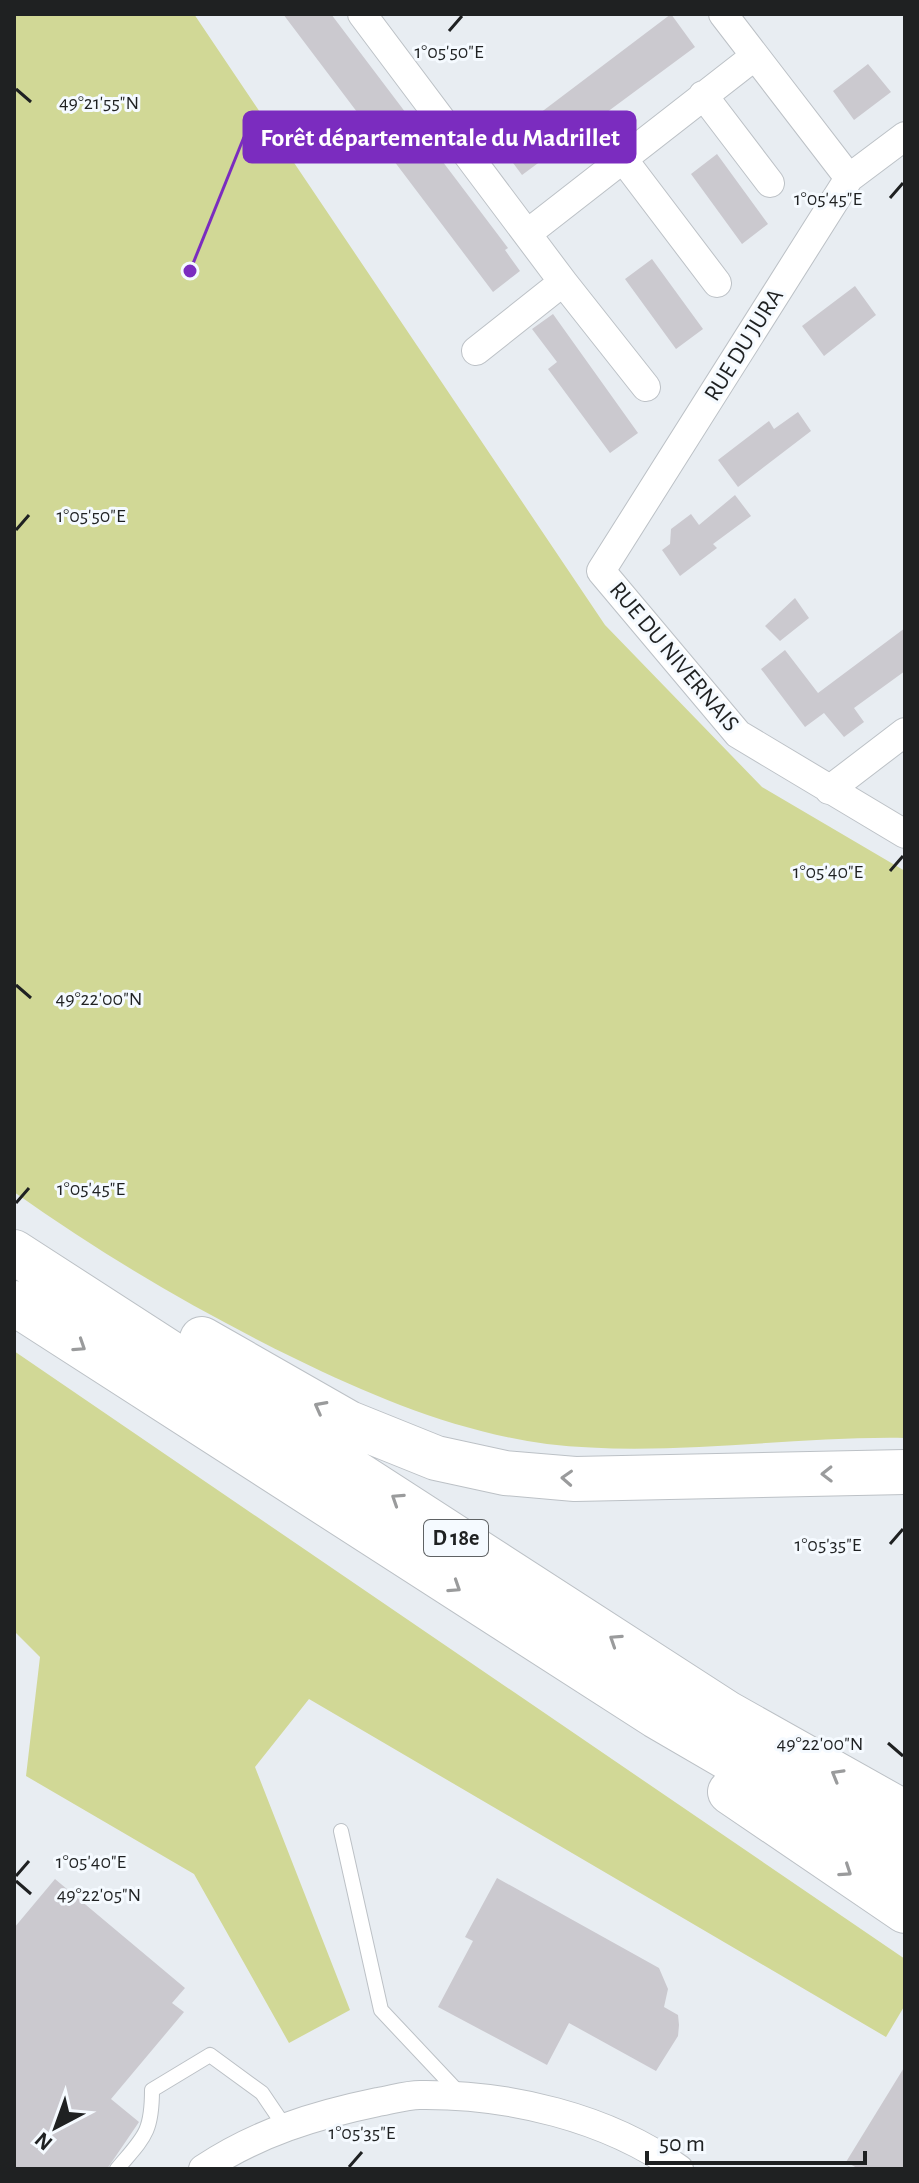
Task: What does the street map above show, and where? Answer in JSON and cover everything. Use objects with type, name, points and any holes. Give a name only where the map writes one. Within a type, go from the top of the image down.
[{"type":"highway","points":[[14,1252],[92,1274],[349,1423],[436,1458],[505,1473],[575,1479],[905,1472]]},
{"type":"highway","name":"D 18e","points":[[14,1252],[727,1713],[905,1813]]},
{"type":"highway","name":"D 18e","points":[[14,1303],[656,1716],[905,1861]]},
{"type":"highway","points":[[656,1716],[717,1783],[905,1911]]},
{"type":"street","points":[[362,14],[563,282],[646,387]]},
{"type":"street","points":[[723,14],[849,178]]},
{"type":"street","points":[[528,233],[755,56]]},
{"type":"street","points":[[703,95],[770,183]]},
{"type":"street","name":"RUE DU JURA","points":[[601,571],[849,178],[905,136]]},
{"type":"street","points":[[623,159],[717,283]]},
{"type":"street","points":[[476,351],[563,282]]},
{"type":"street","name":"RUE DU NIVERNAIS","points":[[601,571],[738,734],[905,834]]},
{"type":"street","points":[[829,790],[905,732]]},
{"type":"street","points":[[204,2169],[240,2144],[285,2127],[326,2113],[418,2095],[513,2103],[585,2120],[656,2152],[679,2169]]},
{"type":"lane","points":[[341,1831],[381,2010],[464,2099]]},
{"type":"lane","points":[[117,2169],[143,2138],[152,2121],[152,2090],[210,2055],[262,2093],[285,2127]]},
{"type":"green space","points":[[14,14],[194,14],[605,625],[762,787],[905,871],[905,1438],[636,1449],[547,1444],[481,1431],[387,1400],[259,1340],[116,1260],[14,1192]]},
{"type":"green space","points":[[14,1351],[905,1959],[905,2005],[886,2037],[309,1699],[255,1767],[350,2010],[289,2043],[194,1874],[26,1776],[40,1657],[14,1631]]},
{"type":"building","points":[[283,14],[331,14],[508,248],[505,250],[520,271],[493,292]]},
{"type":"building","points":[[671,14],[695,47],[522,175],[499,144]]},
{"type":"building","points":[[868,64],[891,92],[854,120],[833,91]]},
{"type":"building","points":[[717,154],[768,224],[742,244],[691,174]]},
{"type":"building","points":[[652,259],[703,329],[676,349],[625,279]]},
{"type":"building","points":[[855,286],[876,315],[824,356],[802,326]]},
{"type":"building","points":[[553,314],[638,433],[610,453],[548,369],[557,362],[532,329]]},
{"type":"building","points":[[798,412],[811,431],[738,487],[718,460],[769,421],[774,429]]},
{"type":"building","points":[[735,495],[751,516],[713,544],[717,548],[680,576],[662,550],[670,544],[671,529],[691,514],[699,525]]},
{"type":"building","points":[[795,598],[809,618],[780,641],[765,626]]},
{"type":"building","points":[[905,628],[905,671],[854,708],[864,722],[844,737],[824,713],[805,727],[761,669],[785,650],[818,693]]},
{"type":"building","points":[[497,1878],[659,1968],[668,1989],[664,2007],[678,2015],[679,2025],[678,2036],[656,2071],[569,2023],[547,2065],[438,2007],[473,1941],[465,1937]]},
{"type":"building","points":[[55,1879],[185,1988],[172,2003],[184,2012],[111,2099],[139,2122],[107,2169],[14,2169],[14,1928]]},
{"type":"building","points":[[905,2066],[905,2169],[859,2169],[846,2162]]},
{"type":"place","name":"Forêt départementale du Madrillet","points":[[190,271]]}]
